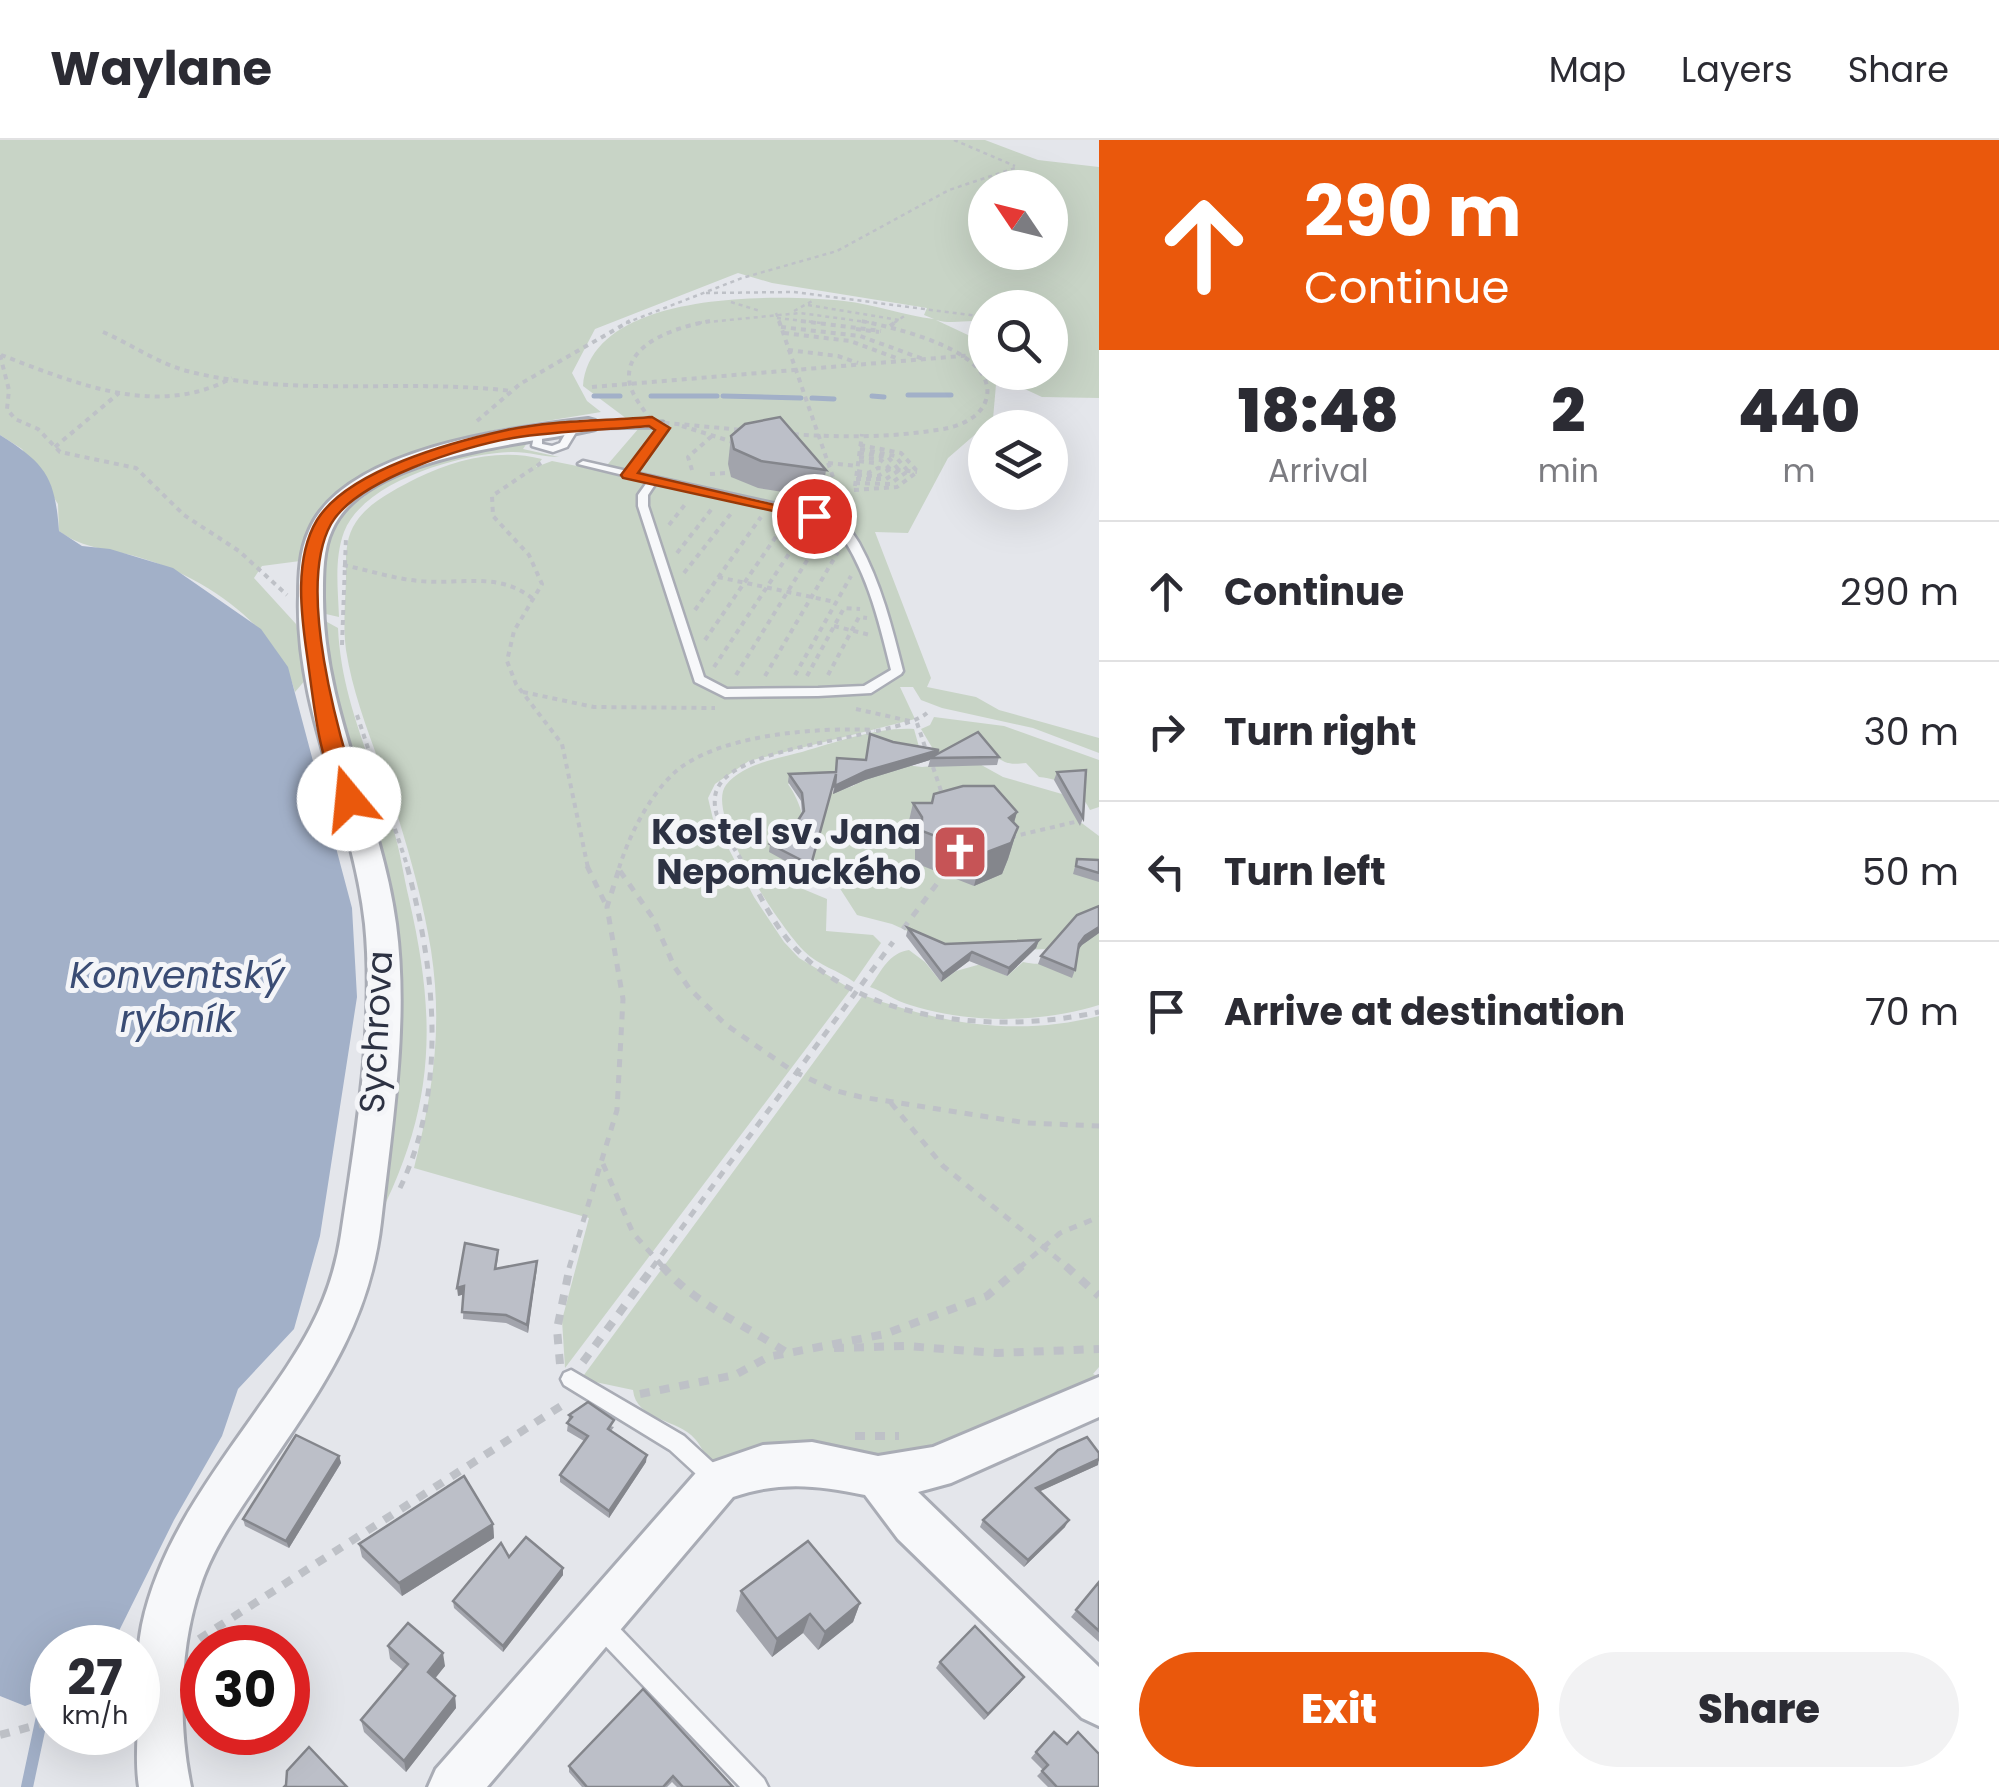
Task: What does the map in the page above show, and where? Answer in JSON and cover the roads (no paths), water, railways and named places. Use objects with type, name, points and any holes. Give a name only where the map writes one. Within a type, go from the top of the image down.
[{"type":"street","name":"Sychrova","points":[[165,1787],[158,1676],[176,1578],[206,1519],[311,1368],[339,1319],[355,1271],[381,1037],[381,928],[360,834],[326,727],[309,610],[315,544],[324,521],[345,498],[369,483],[421,460],[533,429],[579,425]]},
{"type":"street","points":[[454,1787],[718,1480],[764,1466],[812,1463],[878,1477],[935,1468],[1099,1397]]},
{"type":"street","points":[[878,1477],[914,1523],[1099,1702]]},
{"type":"lane","points":[[579,425],[652,422],[663,428],[628,475]]},
{"type":"lane","points":[[583,464],[704,497],[836,520]]},
{"type":"lane","points":[[653,481],[643,506],[692,658],[704,682],[725,692],[867,690],[897,671],[882,614],[854,546],[836,520],[834,505],[840,494]]},
{"type":"lane","points":[[571,1379],[677,1443],[718,1480]]},
{"type":"lane","points":[[596,1620],[756,1787]]},
{"type":"water","name":"Konventský rybník","points":[[0,435],[28,455],[45,474],[55,497],[59,531],[82,546],[110,549],[173,568],[261,629],[288,667],[352,908],[357,997],[320,1236],[294,1329],[238,1389],[222,1436],[174,1520],[122,1625],[30,1625],[30,1704],[25,1706],[0,1696]]},
{"type":"waterway","points":[[908,395],[951,395]]},
{"type":"waterway","points":[[594,396],[620,396]]},
{"type":"waterway","points":[[651,396],[717,396]]},
{"type":"waterway","points":[[723,396],[801,398]]},
{"type":"waterway","points":[[872,396],[884,397]]},
{"type":"waterway","points":[[812,398],[834,399]]},
{"type":"waterway","points":[[27,1787],[34,1755]]},
{"type":"place","name":"Kostel sv. Jana Nepomuckého","points":[[960,852]]}]
